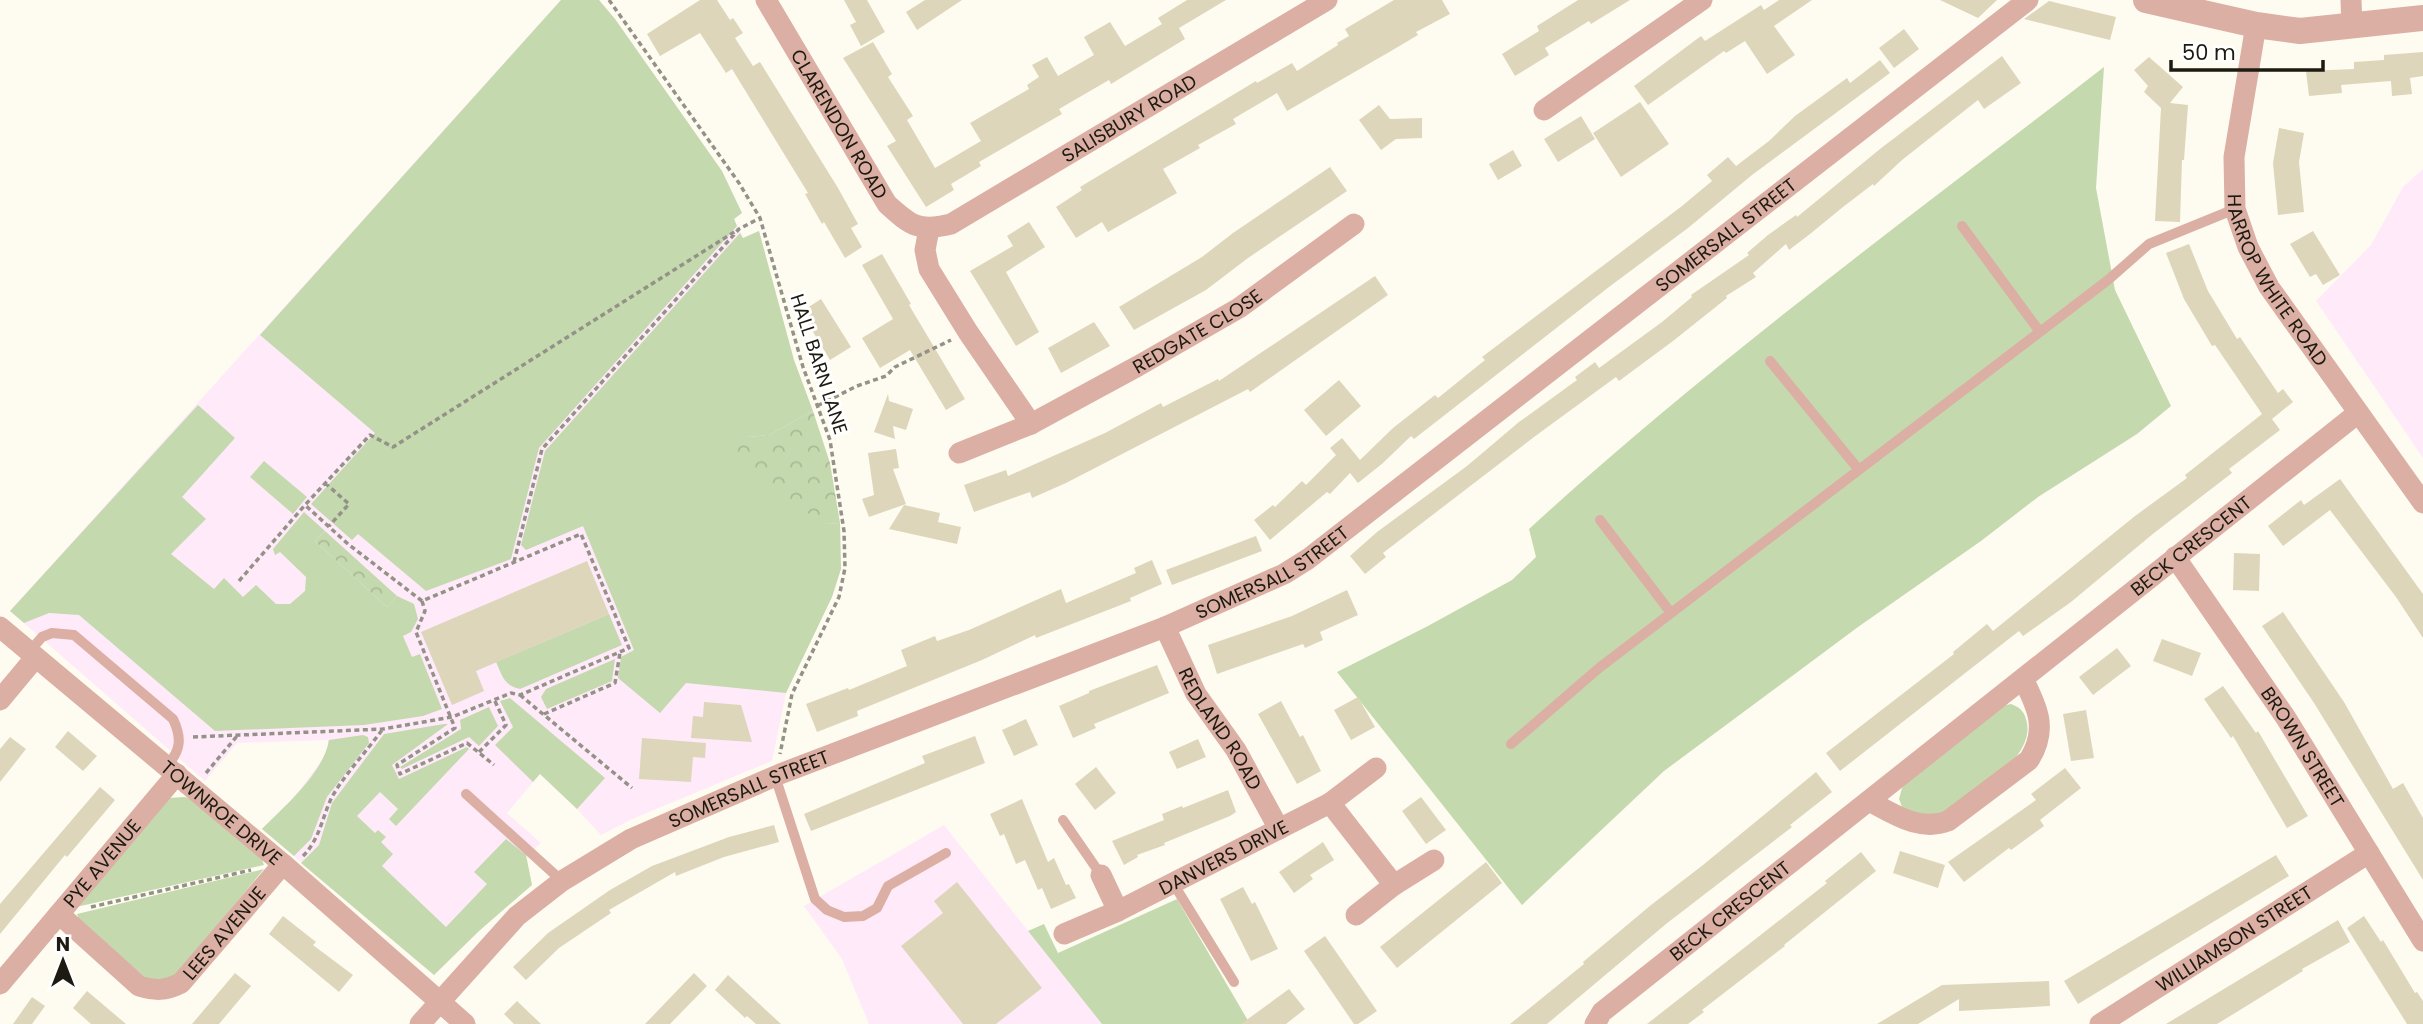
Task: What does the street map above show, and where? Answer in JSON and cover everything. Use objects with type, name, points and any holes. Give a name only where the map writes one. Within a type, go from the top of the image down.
[{"type":"street","name":"CLARENDON ROAD","points":[[766,0],[887,204],[908,223],[929,229]]},
{"type":"street","name":"SALISBURY ROAD","points":[[929,229],[951,224],[1327,0]]},
{"type":"street","points":[[1544,110],[1702,0]]},
{"type":"street","name":"SOMERSALL STREET","points":[[420,1024],[517,916],[562,881],[631,839],[777,775],[1165,627],[1284,574],[1308,559],[2028,0]]},
{"type":"street","points":[[2351,0],[2351,27]]},
{"type":"street","points":[[2157,1],[2256,25],[2300,31],[2423,18]]},
{"type":"street","name":"HARROP WHITE ROAD","points":[[2256,25],[2234,157],[2235,209],[2248,247],[2269,287],[2423,503]]},
{"type":"street","name":"REDGATE CLOSE","points":[[959,453],[1031,424],[1239,308],[1354,224]]},
{"type":"street","points":[[929,229],[925,250],[929,269],[1031,424]]},
{"type":"street","name":"BECK CRESCENT","points":[[1595,1024],[1602,1012],[2358,413]]},
{"type":"street","name":"BROWN STREET","points":[[2175,557],[2286,719],[2423,942]]},
{"type":"street","name":"TOWNROE DRIVE","points":[[0,627],[286,867],[465,1024]]},
{"type":"street","name":"REDLAND ROAD","points":[[1165,627],[1196,694],[1236,750],[1279,829]]},
{"type":"street","points":[[0,699],[32,655]]},
{"type":"street","points":[[1869,801],[1925,826],[1937,825],[1948,821],[2029,760],[2037,747],[2041,732],[2035,702],[2023,679]]},
{"type":"street","name":"DANVERS DRIVE","points":[[1064,934],[1118,911],[1330,803],[1376,768]]},
{"type":"street","name":"PYE AVENUE","points":[[0,984],[179,776]]},
{"type":"street","points":[[1330,803],[1394,885]]},
{"type":"street","name":"WILLIAMSON STREET","points":[[2100,1024],[2369,853]]},
{"type":"street","points":[[1356,915],[1394,885],[1434,860]]},
{"type":"street","name":"LEES AVENUE","points":[[59,914],[139,986],[153,991],[168,989],[181,983],[286,867]]},
{"type":"street","points":[[1101,875],[1118,911]]},
{"type":"lane","points":[[1511,744],[1599,668],[2108,280],[2149,244],[2235,209]]},
{"type":"lane","points":[[1962,226],[2040,332]]},
{"type":"lane","points":[[1770,361],[1859,470]]},
{"type":"lane","points":[[1600,520],[1671,613]]},
{"type":"lane","points":[[32,655],[42,637],[52,633],[74,635],[173,719],[180,737],[176,755],[179,776]]},
{"type":"lane","points":[[777,775],[815,899],[827,911],[844,917],[863,916],[877,908],[888,886],[946,853]]},
{"type":"lane","points":[[466,794],[562,881]]},
{"type":"lane","points":[[1063,820],[1101,875]]},
{"type":"lane","points":[[1173,883],[1234,982]]},
{"type":"path","name":"HALL BARN LANE","points":[[609,0],[740,183],[760,218],[803,367],[830,440],[844,531],[845,568],[839,597],[792,694],[777,775]]},
{"type":"path","points":[[239,581],[324,483],[370,435],[393,447],[760,218]]},
{"type":"path","points":[[513,563],[542,449],[739,229]]},
{"type":"path","points":[[819,405],[857,386],[886,376],[895,367],[968,332]]},
{"type":"path","points":[[324,483],[349,504],[329,526]]},
{"type":"path","points":[[305,505],[422,601],[425,611],[416,632],[456,728],[397,765],[400,774],[467,743],[494,765]]},
{"type":"path","points":[[422,601],[581,534],[629,648],[520,695]]},
{"type":"path","points":[[544,714],[615,683],[620,653]]},
{"type":"path","points":[[180,737],[383,729],[452,718],[511,693],[520,695],[632,788]]},
{"type":"path","points":[[479,752],[506,725],[494,699]]},
{"type":"path","points":[[59,914],[286,867],[310,849],[333,796],[383,729]]},
{"type":"path","points":[[179,776],[239,735]]},
{"type":"shaded area","points":[[561,0],[599,0],[722,171],[742,213],[734,219],[743,238],[759,231],[794,360],[830,463],[840,523],[841,569],[832,597],[786,693],[772,761],[632,819],[601,835],[540,774],[507,813],[541,843],[526,856],[532,885],[434,975],[262,829],[296,795],[327,753],[328,740],[237,743],[205,781],[10,611]]},
{"type":"shaded area","points":[[2423,169],[2423,458],[2316,301],[2371,245],[2403,187]]},
{"type":"shaded area","points":[[944,825],[1102,1024],[869,1024],[842,959],[804,906]]},
{"type":"green space","points":[[561,0],[599,0],[722,171],[742,213],[734,219],[737,226],[539,448],[511,559],[426,591],[358,534],[352,540],[311,504],[375,433],[260,335]]},
{"type":"green space","points":[[2104,67],[2096,188],[2115,290],[2171,406],[2137,434],[2038,497],[1664,771],[1522,905],[1337,672],[1512,580],[1536,557],[1529,529],[1598,468],[1739,349]]},
{"type":"green space","points":[[759,231],[794,360],[813,411],[769,435],[748,437],[826,524],[840,523],[841,569],[832,597],[786,693],[686,683],[660,713],[618,678],[621,657],[634,650],[583,526],[526,550],[521,545],[545,451],[740,233],[743,238]]},
{"type":"green space","points":[[198,405],[235,438],[182,497],[206,519],[171,554],[214,589],[224,578],[243,597],[256,585],[276,604],[290,604],[305,591],[306,577],[280,552],[275,555],[273,549],[304,512],[325,531],[315,541],[387,607],[397,596],[414,604],[418,619],[411,632],[403,636],[412,657],[420,654],[442,709],[423,716],[364,725],[215,731],[79,615],[49,613],[24,623],[10,611]]},
{"type":"green space","points":[[813,411],[830,463],[840,523],[826,524],[738,470],[734,451],[748,437],[769,435]]},
{"type":"green space","points":[[264,461],[307,497],[293,514],[250,477]]},
{"type":"green space","points":[[325,531],[397,596],[387,607],[315,541]]},
{"type":"green space","points":[[609,614],[622,645],[520,689],[504,679],[496,662]]},
{"type":"green space","points":[[615,659],[612,681],[547,709],[541,697],[546,689]]},
{"type":"green space","points":[[510,698],[605,778],[577,809],[540,774],[533,782],[495,745],[513,727],[500,701]]},
{"type":"green space","points":[[2011,704],[2025,716],[2027,737],[2011,763],[1984,788],[1944,816],[1904,812],[1899,799],[1907,782],[2002,706]]},
{"type":"green space","points":[[489,707],[498,726],[479,746],[469,737],[402,769],[400,767],[461,729],[460,720]]},
{"type":"green space","points":[[448,724],[392,765],[399,779],[467,747],[469,749],[396,826],[389,819],[398,809],[380,792],[357,816],[375,833],[378,830],[386,837],[381,842],[393,854],[382,866],[446,927],[487,884],[474,872],[506,839],[526,855],[532,885],[434,975],[301,863],[319,845],[332,803],[384,734]]},
{"type":"green space","points":[[363,735],[368,737],[369,743],[327,797],[311,839],[294,856],[262,829],[312,776],[326,752],[329,740]]},
{"type":"green space","points":[[185,797],[197,802],[260,854],[264,865],[76,907],[168,798]]},
{"type":"green space","points":[[264,869],[176,975],[167,979],[147,979],[79,921],[77,914]]},
{"type":"green space","points":[[1177,899],[1250,1024],[1102,1024],[1028,931],[1044,924],[1058,953]]},
{"type":"building","points":[[700,0],[717,0],[730,20],[733,18],[743,33],[735,38],[753,66],[760,62],[838,188],[858,224],[851,228],[862,247],[845,258],[824,222],[822,224],[805,194],[808,193],[732,69],[726,73],[700,33],[660,56],[647,34]]},
{"type":"building","points":[[844,0],[867,0],[885,32],[861,46],[850,25],[856,22]]},
{"type":"building","points":[[925,0],[962,0],[917,30],[906,12]]},
{"type":"building","points":[[1187,0],[1226,0],[1179,28],[1185,39],[1111,84],[1109,80],[1059,109],[1062,114],[979,162],[981,166],[951,184],[954,190],[926,207],[887,146],[896,141],[843,58],[873,42],[892,74],[888,77],[913,116],[907,120],[935,168],[981,141],[970,123],[1029,89],[1027,85],[1039,77],[1032,65],[1047,57],[1058,76],[1094,55],[1084,37],[1110,22],[1125,46],[1162,24],[1158,18]]},
{"type":"building","points":[[1394,0],[1442,0],[1450,14],[1287,111],[1277,93],[1233,119],[1236,124],[1163,169],[1177,193],[1108,232],[1102,222],[1076,238],[1056,207],[1082,190],[1080,187],[1256,81],[1257,83],[1292,63],[1297,71],[1349,36],[1345,29]]},
{"type":"building","points":[[1578,0],[1630,0],[1545,48],[1549,55],[1515,76],[1502,54],[1539,31],[1537,26]]},
{"type":"building","points":[[1779,0],[1812,0],[1774,26],[1795,55],[1767,74],[1745,41],[1726,53],[1724,51],[1648,105],[1634,86],[1701,36],[1705,41],[1761,5],[1764,10]]},
{"type":"building","points":[[1940,0],[1997,0],[1978,18]]},
{"type":"building","points":[[2049,1],[2116,17],[2110,40],[2024,19]]},
{"type":"building","points":[[1904,29],[1919,49],[1894,68],[1879,48]]},
{"type":"building","points":[[2423,52],[2423,76],[2410,78],[2412,94],[2392,96],[2391,81],[2341,85],[2342,93],[2309,96],[2306,71],[2354,69],[2354,62],[2384,60],[2384,55]]},
{"type":"building","points":[[2002,56],[2021,83],[1984,109],[1978,100],[1902,160],[1874,186],[1873,184],[1789,250],[1786,244],[1753,273],[1756,277],[1726,296],[1727,298],[1673,341],[1619,381],[1616,377],[1383,553],[1386,557],[1365,574],[1350,556],[1377,532],[1577,380],[1575,377],[1595,362],[1599,368],[1662,322],[1692,297],[1691,295],[1749,255],[1747,253],[1768,235],[1796,215],[1797,217],[1880,149]]},
{"type":"building","points":[[2149,57],[2183,87],[2170,103],[2188,105],[2182,160],[2180,222],[2155,221],[2161,108],[2144,92],[2148,86],[2134,70]]},
{"type":"building","points":[[1880,60],[1890,73],[1752,175],[1688,228],[1414,439],[1411,436],[1358,483],[1350,473],[1330,494],[1327,492],[1270,540],[1254,520],[1273,505],[1275,507],[1302,481],[1306,485],[1336,455],[1330,448],[1342,438],[1360,460],[1393,428],[1435,395],[1438,398],[1485,360],[1482,357],[1682,206],[1712,181],[1707,175],[1728,157],[1736,166],[1769,141],[1795,116],[1847,78],[1850,83]]},
{"type":"building","points":[[1640,102],[1669,144],[1621,177],[1593,133]]},
{"type":"building","points":[[1379,105],[1390,119],[1422,118],[1422,138],[1396,139],[1381,150],[1359,120]]},
{"type":"building","points":[[1581,116],[1595,139],[1558,162],[1544,139]]},
{"type":"building","points":[[2279,128],[2304,133],[2299,162],[2304,212],[2278,215],[2273,163]]},
{"type":"building","points":[[1513,150],[1522,166],[1498,180],[1489,164]]},
{"type":"building","points":[[1330,167],[1347,191],[1206,290],[1134,330],[1119,307],[1202,257]]},
{"type":"building","points":[[1029,222],[1045,247],[1006,272],[1039,332],[1016,346],[970,271],[1013,246],[1007,236]]},
{"type":"building","points":[[2313,231],[2340,275],[2323,285],[2316,274],[2310,277],[2290,244]]},
{"type":"building","points":[[2189,244],[2208,291],[2237,339],[2240,337],[2278,393],[2283,389],[2293,402],[2272,419],[2280,430],[2229,469],[2232,473],[2071,602],[2023,636],[2019,631],[1840,771],[1826,753],[1954,654],[1953,652],[1987,624],[1993,631],[2135,516],[2187,478],[2185,475],[2262,414],[2215,345],[2212,346],[2184,299],[2166,253]]},
{"type":"building","points":[[882,254],[965,399],[946,410],[910,350],[880,368],[862,338],[893,319],[862,265]]},
{"type":"building","points":[[1375,276],[1388,295],[1250,392],[1248,389],[1032,498],[1030,492],[974,512],[964,485],[1006,470],[1008,476],[1105,433],[1161,403],[1163,407],[1218,379],[1219,381]]},
{"type":"building","points":[[821,299],[851,347],[830,360],[801,312]]},
{"type":"building","points":[[1094,322],[1110,346],[1061,373],[1048,348]]},
{"type":"building","points":[[1339,380],[1361,406],[1326,436],[1304,410]]},
{"type":"building","points":[[888,394],[889,401],[913,409],[906,430],[893,426],[895,439],[874,432]]},
{"type":"building","points":[[896,449],[899,468],[893,469],[906,504],[869,517],[862,499],[874,495],[868,453]]},
{"type":"building","points":[[2340,479],[2423,594],[2423,638],[2396,597],[2330,510],[2283,546],[2268,526],[2301,500],[2304,505]]},
{"type":"building","points":[[904,505],[940,513],[938,522],[961,527],[957,544],[889,529]]},
{"type":"building","points":[[1256,536],[1262,551],[1172,585],[1166,570]]},
{"type":"building","points":[[2234,553],[2260,554],[2259,591],[2233,590]]},
{"type":"building","points":[[1152,560],[1162,584],[1130,598],[1131,601],[1036,638],[1035,635],[982,660],[857,711],[858,716],[817,732],[806,704],[907,666],[901,650],[935,636],[937,641],[969,630],[1061,589],[1066,603],[1136,573],[1134,568]]},
{"type":"building","points":[[587,561],[609,614],[476,671],[484,691],[452,705],[421,632]]},
{"type":"building","points":[[1347,590],[1358,615],[1320,632],[1323,640],[1305,648],[1303,644],[1217,674],[1208,645],[1292,616]]},
{"type":"building","points":[[2283,612],[2344,702],[2393,789],[2403,783],[2423,818],[2423,880],[2314,703],[2262,626]]},
{"type":"building","points":[[2162,639],[2201,653],[2192,676],[2153,661]]},
{"type":"building","points":[[2117,648],[2131,666],[2093,695],[2079,677]]},
{"type":"building","points":[[1157,665],[1169,693],[1094,724],[1096,728],[1073,738],[1059,706],[1089,691]]},
{"type":"building","points":[[2223,686],[2256,733],[2258,731],[2308,816],[2287,828],[2233,736],[2231,738],[2204,699]]},
{"type":"building","points":[[1358,697],[1375,727],[1351,740],[1334,710]]},
{"type":"building","points":[[1281,701],[1300,737],[1303,735],[1321,771],[1297,784],[1258,714]]},
{"type":"building","points":[[704,702],[741,705],[752,742],[691,738],[693,716],[703,717]]},
{"type":"building","points":[[2086,710],[2094,758],[2071,761],[2063,714]]},
{"type":"building","points":[[1026,719],[1038,745],[1014,756],[1002,730]]},
{"type":"building","points":[[68,731],[97,756],[83,771],[55,747]]},
{"type":"building","points":[[975,736],[985,763],[811,831],[804,814],[925,763],[922,756]]},
{"type":"building","points":[[10,737],[26,749],[0,782],[0,749]]},
{"type":"building","points":[[642,738],[706,743],[705,758],[693,757],[691,782],[639,779]]},
{"type":"building","points":[[1198,739],[1206,757],[1177,769],[1169,752]]},
{"type":"building","points":[[1096,767],[1116,793],[1095,810],[1075,784]]},
{"type":"building","points":[[2065,768],[2081,788],[2040,820],[2044,826],[1964,882],[1948,862],[2036,800],[2031,794]]},
{"type":"building","points":[[1816,772],[1832,792],[1790,825],[1792,827],[1666,924],[1547,1024],[1510,1024],[1651,905]]},
{"type":"building","points":[[100,787],[115,800],[67,857],[65,855],[0,934],[0,904]]},
{"type":"building","points":[[1228,790],[1236,812],[1137,855],[1138,857],[1124,865],[1112,841],[1164,820],[1162,814]]},
{"type":"building","points":[[1421,797],[1446,830],[1426,844],[1402,811]]},
{"type":"building","points":[[1022,799],[1048,862],[1054,858],[1066,885],[1069,884],[1076,898],[1051,909],[1042,888],[1038,890],[1025,860],[1016,864],[1004,834],[1000,836],[990,814]]},
{"type":"building","points":[[774,825],[779,842],[724,857],[676,876],[675,872],[609,910],[611,913],[559,948],[526,980],[513,967],[548,933],[610,890],[652,866],[729,837]]},
{"type":"building","points":[[1323,842],[1334,860],[1310,875],[1313,879],[1294,893],[1279,872]]},
{"type":"building","points":[[1900,851],[1945,865],[1938,888],[1893,873]]},
{"type":"building","points":[[1861,852],[1876,871],[1702,1010],[1704,1012],[1688,1024],[1647,1024],[1827,883],[1825,881]]},
{"type":"building","points":[[2276,855],[2289,876],[2078,1004],[2064,981]]},
{"type":"building","points":[[1486,862],[1502,883],[1397,968],[1380,947]]},
{"type":"building","points":[[957,882],[1042,988],[996,1024],[963,1024],[901,946],[943,913],[934,901]]},
{"type":"building","points":[[1243,887],[1252,904],[1255,902],[1278,949],[1251,961],[1220,899]]},
{"type":"building","points":[[283,916],[316,942],[313,945],[353,975],[339,992],[269,934]]},
{"type":"building","points":[[2364,916],[2423,1001],[2423,1024],[2407,1024],[2347,928]]},
{"type":"building","points":[[2338,920],[2350,942],[2302,969],[2303,971],[2217,1024],[2166,1024]]},
{"type":"building","points":[[1325,936],[1377,1011],[1358,1024],[1354,1024],[1304,951]]},
{"type":"building","points":[[235,973],[251,986],[219,1024],[192,1024]]},
{"type":"building","points":[[694,973],[707,986],[670,1024],[645,1024]]},
{"type":"building","points":[[728,975],[781,1024],[756,1024],[747,1016],[745,1018],[715,990]]},
{"type":"building","points":[[2049,981],[2050,1006],[1959,1011],[1959,999],[1918,1024],[1877,1024],[1942,985]]},
{"type":"building","points":[[1289,989],[1305,1009],[1286,1024],[1241,1024]]},
{"type":"building","points":[[87,991],[126,1024],[91,1024],[73,1008]]},
{"type":"building","points":[[32,997],[45,1006],[32,1024],[13,1024]]},
{"type":"building","points":[[517,1001],[541,1024],[514,1024],[504,1014]]}]
